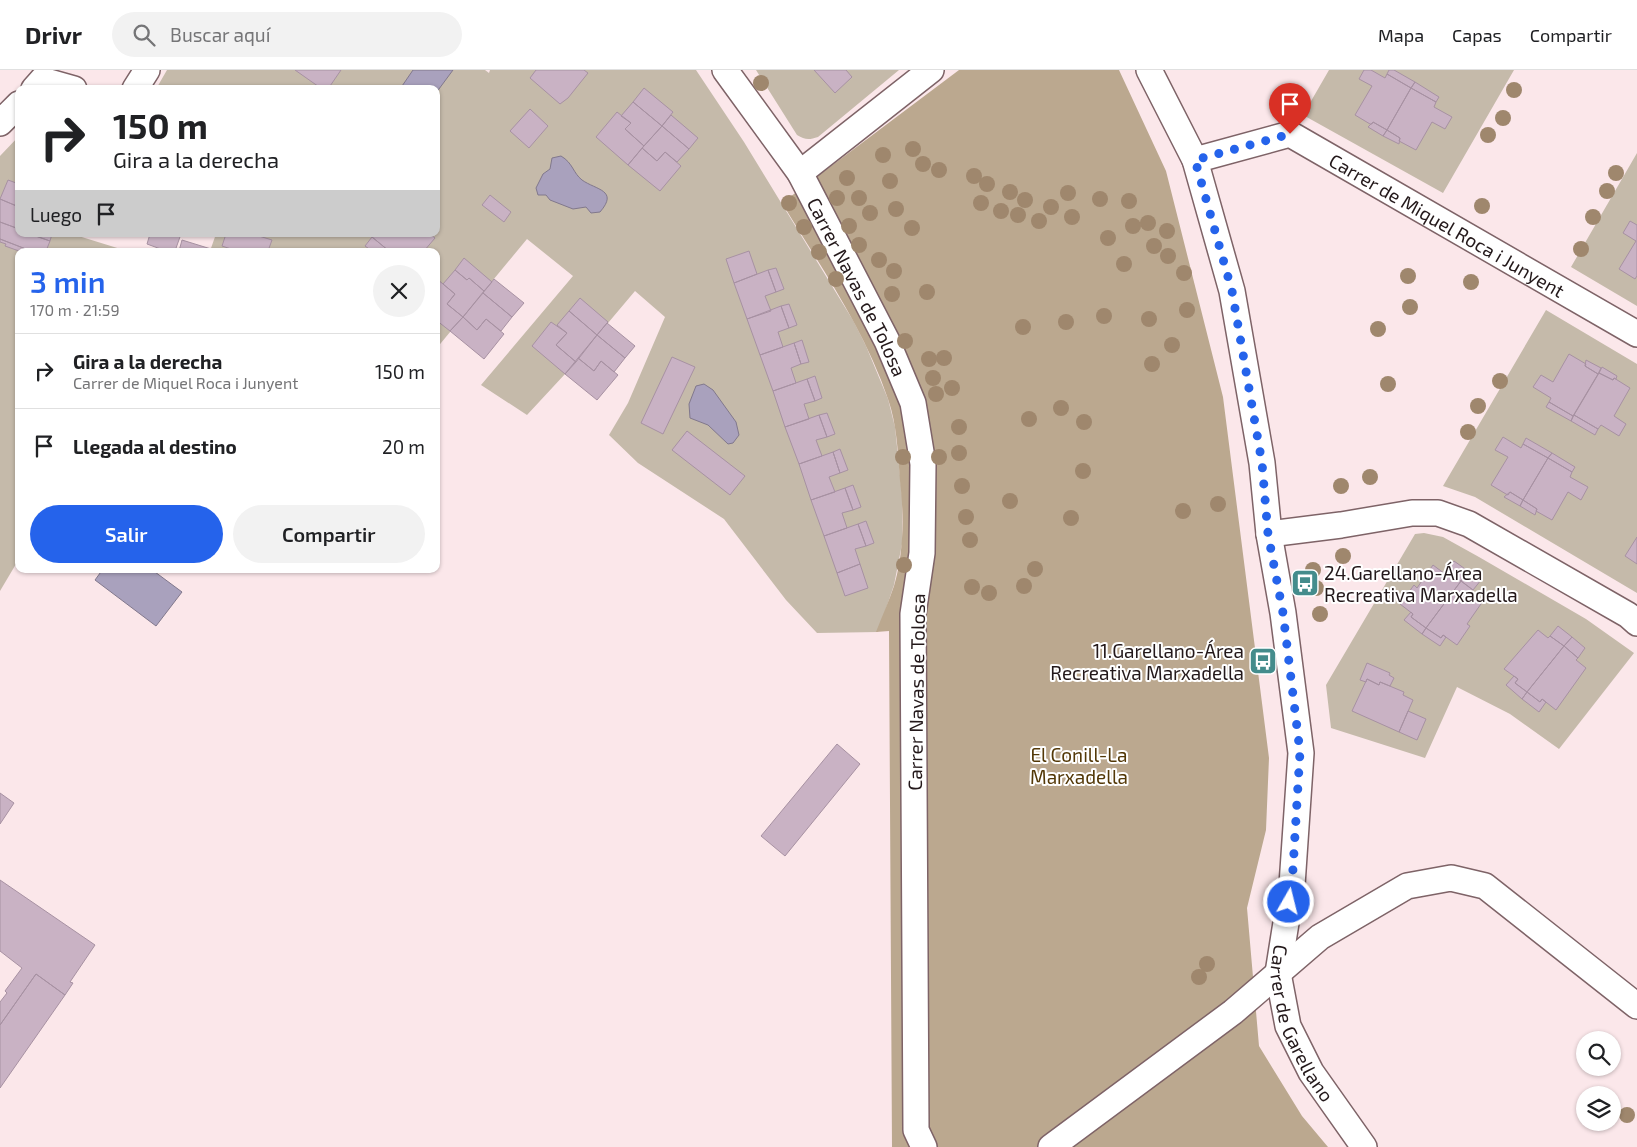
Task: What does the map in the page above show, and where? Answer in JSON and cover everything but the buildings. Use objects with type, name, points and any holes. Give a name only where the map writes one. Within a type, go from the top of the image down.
[{"type":"street","points":[[138,85],[147,70]]},
{"type":"street","name":"Carrer Navas de Tolosa","points":[[725,70],[800,173],[887,341],[913,403],[923,464],[922,553],[913,614],[916,1130],[924,1147]]},
{"type":"street","points":[[800,173],[930,70]]},
{"type":"street","name":"Carrer de Garellano","points":[[1149,70],[1195,160],[1232,291],[1262,463],[1268,534],[1283,613],[1300,752],[1292,885],[1278,973],[1288,1026],[1311,1072],[1364,1147]]},
{"type":"street","points":[[38,85],[42,80],[60,85]]},
{"type":"street","points":[[0,123],[15,108]]},
{"type":"street","name":"Carrer de Miquel Roca i Junyent","points":[[1195,160],[1290,134],[1637,334]]},
{"type":"street","points":[[1268,534],[1341,525],[1412,512],[1438,513],[1469,524],[1637,623]]},
{"type":"street","points":[[1051,1147],[1233,1012],[1320,937],[1406,886],[1451,878],[1486,886],[1637,1006]]},
{"type":"shaded area","points":[[167,70],[485,70],[489,73],[490,70],[696,70],[744,142],[854,322],[888,399],[895,427],[902,495],[902,544],[894,585],[878,632],[817,633],[786,600],[724,519],[638,463],[609,435],[628,403],[665,317],[635,291],[565,374],[527,415],[481,385],[573,276],[527,239],[440,344],[440,248],[211,248],[215,237],[440,237],[440,85],[158,85]]},
{"type":"shaded area","points":[[413,70],[453,70],[440,88],[440,85],[403,85]]},
{"type":"shaded area","points":[[756,70],[899,70],[818,137],[805,139],[797,135]]},
{"type":"shaded area","points":[[1329,70],[1514,70],[1443,193],[1303,115]]},
{"type":"shaded area","points":[[15,140],[15,237],[82,237],[117,248],[15,248],[15,566],[0,591],[0,156]]},
{"type":"shaded area","points":[[1637,153],[1637,306],[1571,267]]},
{"type":"shaded area","points":[[561,156],[582,180],[606,195],[605,205],[600,212],[591,213],[586,207],[573,209],[550,200],[546,195],[538,195],[536,188],[543,174],[550,169],[552,158]]},
{"type":"shaded area","points":[[1546,310],[1637,364],[1637,593],[1475,497],[1443,486]]},
{"type":"shaded area","points":[[704,384],[713,390],[736,422],[739,435],[733,443],[728,444],[708,425],[690,418],[689,404],[696,386]]},
{"type":"shaded area","points":[[1424,533],[1443,537],[1479,557],[1586,619],[1634,653],[1559,749],[1510,714],[1457,687],[1425,758],[1331,728],[1326,685],[1415,534]]},
{"type":"shaded area","points":[[100,573],[156,573],[182,592],[156,626],[95,580]]},
{"type":"green space","name":"El Conill-La Marxadella","points":[[959,70],[1119,70],[1166,171],[1223,397],[1269,758],[1266,830],[1247,908],[1259,1046],[1302,1116],[1328,1147],[892,1147],[889,631],[876,632],[894,586],[900,560],[902,507],[897,439],[888,399],[867,347],[840,298],[782,203]]},
{"type":"place","name":"24.Garellano-Área Recreativa Marxadella","points":[[1305,583]]},
{"type":"place","name":"11.Garellano-Área Recreativa Marxadella","points":[[1263,661]]},
{"type":"route","points":[[1289,902],[1292,885],[1300,752],[1283,613],[1268,534],[1262,463],[1232,291],[1195,160],[1290,134]]}]
